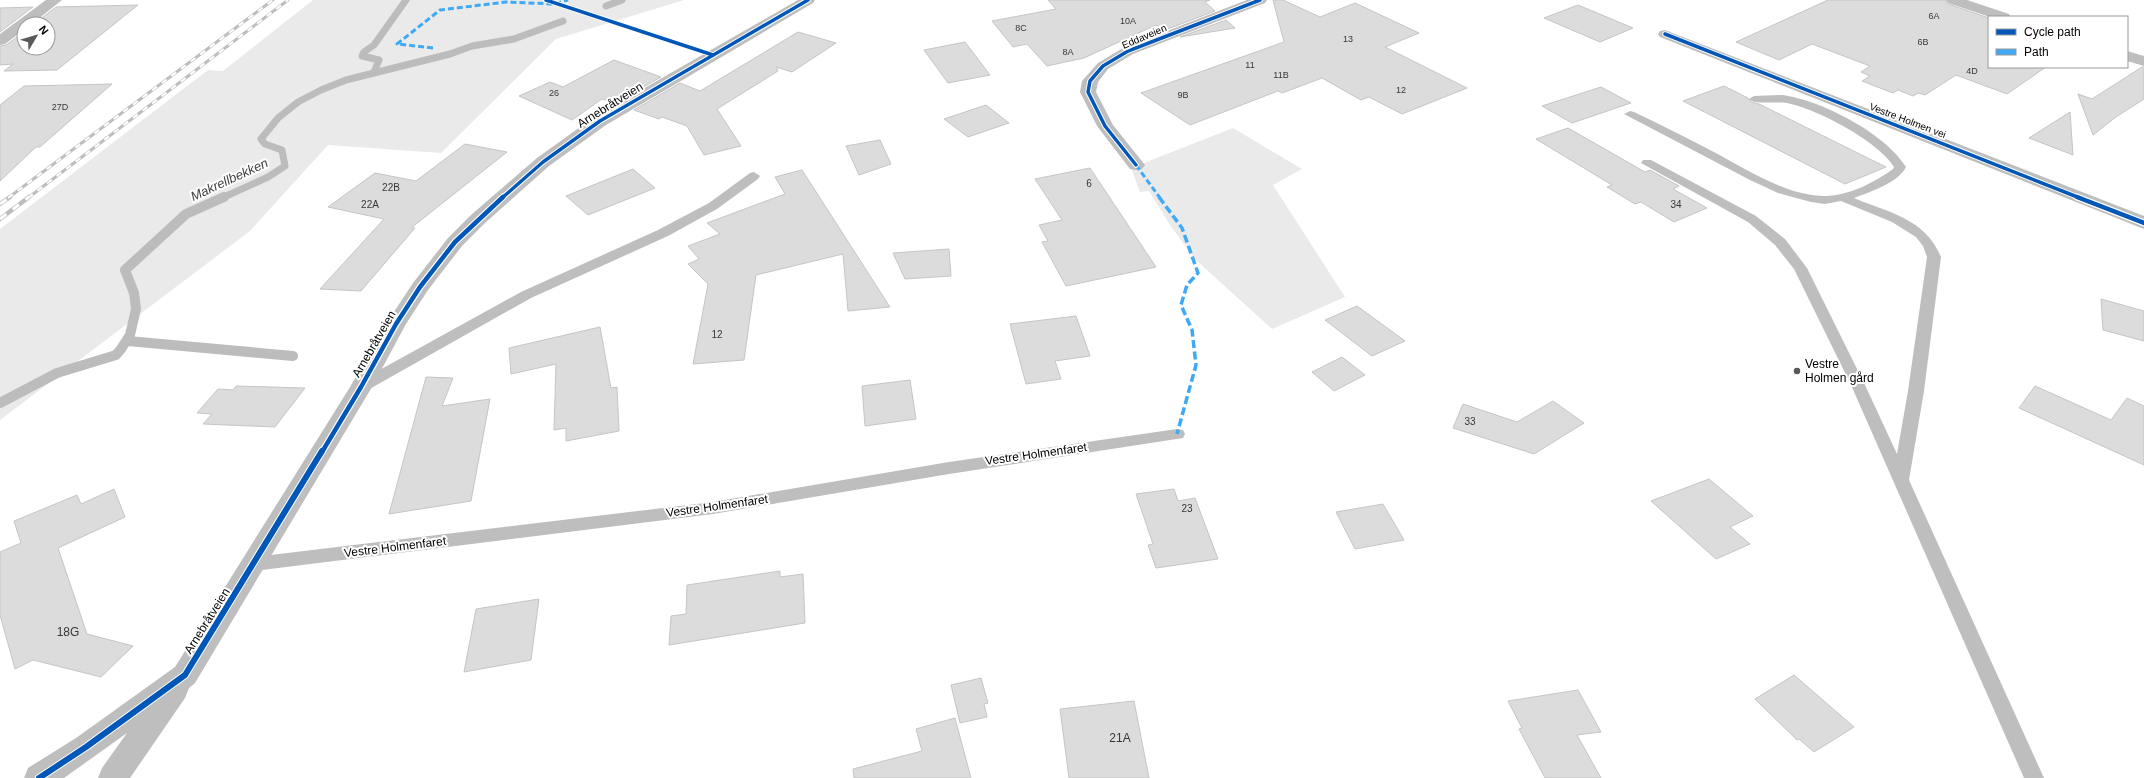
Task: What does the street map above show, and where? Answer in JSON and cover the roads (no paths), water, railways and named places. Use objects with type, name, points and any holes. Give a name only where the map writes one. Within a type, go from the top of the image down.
[{"type":"street","points":[[0,41],[55,0]]},
{"type":"street","name":"Arnebråtveien","points":[[40,778],[86,747],[185,675],[361,387],[396,324],[434,267],[478,219],[544,162],[600,121],[808,0]]},
{"type":"street","name":"Eddaveien","points":[[1136,165],[1105,126],[1088,92],[1090,81],[1103,66],[1128,51],[1260,0]]},
{"type":"street","points":[[1953,0],[2001,16]]},
{"type":"street","name":"Vestre Holmen vei","points":[[1665,34],[2144,223]]},
{"type":"street","points":[[2128,56],[2144,61]]},
{"type":"street","points":[[113,778],[185,675]]},
{"type":"lane","points":[[1630,114],[1746,173],[1775,186],[1824,200],[1844,198],[1894,174],[1900,167],[1898,162],[1883,148],[1857,131],[1818,109],[1780,98],[1754,99]]},
{"type":"lane","points":[[1647,164],[1752,220],[1780,242],[1792,255],[1811,287],[1858,385],[1900,482],[2034,778]]},
{"type":"lane","points":[[361,387],[526,295],[663,233],[713,206],[754,176]]},
{"type":"lane","points":[[1844,198],[1912,228],[1927,241],[1934,257],[1916,392],[1900,482]]},
{"type":"lane","name":"Vestre Holmenfaret","points":[[254,564],[713,508],[949,468],[1177,434]]},
{"type":"waterway","points":[[374,72],[379,60],[362,56],[364,52],[374,45],[406,0]]},
{"type":"waterway","name":"Makrellbekken","points":[[606,6],[622,0]]},
{"type":"waterway","name":"Makrellbekken","points":[[222,198],[268,177],[285,166],[282,150],[265,144],[261,139],[278,118],[298,102],[321,90],[346,80],[450,54],[472,46],[514,39],[563,21]]},
{"type":"waterway","name":"Makrellbekken","points":[[0,403],[57,373],[116,355],[130,335],[136,309],[134,293],[125,270],[186,214],[224,197]]},
{"type":"waterway","points":[[128,341],[293,356]]},
{"type":"railway","points":[[8,198],[273,0]]},
{"type":"railway","points":[[28,198],[288,0]]},
{"type":"railway","points":[[0,204],[10,197]]},
{"type":"railway","points":[[0,219],[29,197]]},
{"type":"place","name":"Vestre Holmen gård","points":[[1797,371]]}]
